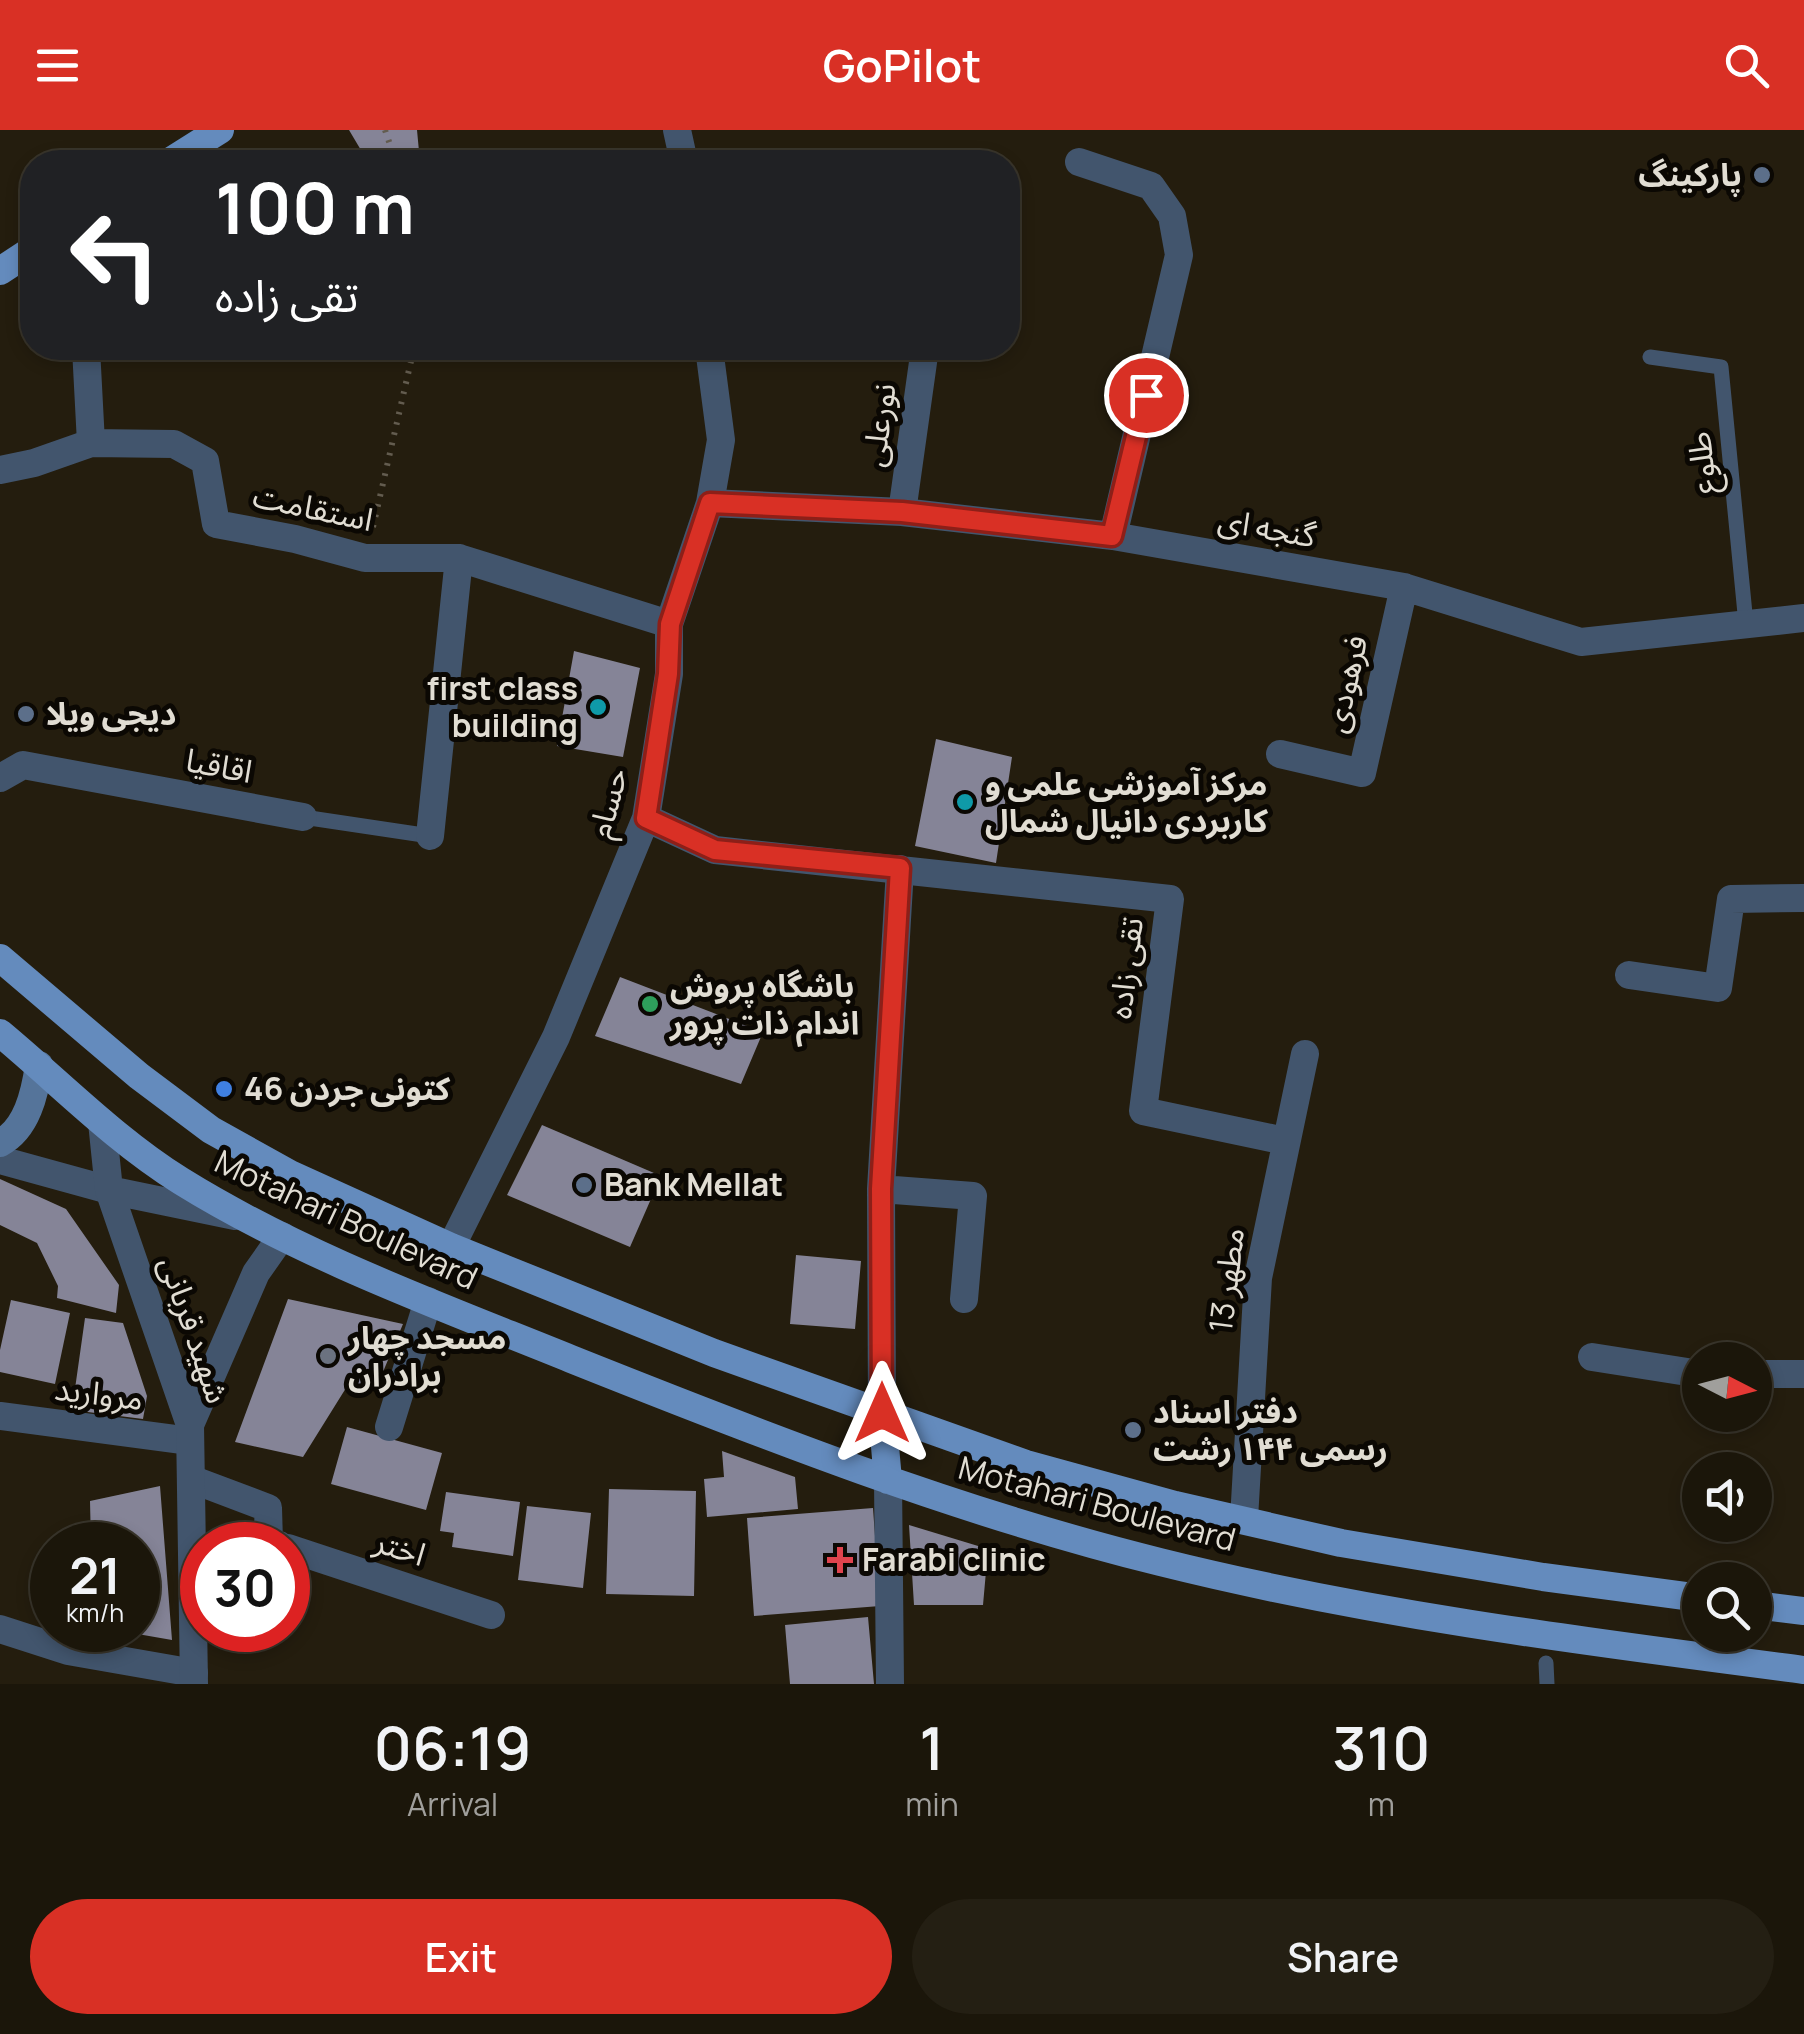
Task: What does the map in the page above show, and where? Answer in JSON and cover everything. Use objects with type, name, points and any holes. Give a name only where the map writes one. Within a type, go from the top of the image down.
[{"type":"main road","points":[[188,150],[220,130]]},
{"type":"main road","name":"Motahari Boulevard","points":[[0,958],[140,1076],[211,1130],[290,1174],[451,1247],[714,1353],[1026,1464],[1174,1505],[1359,1546],[1682,1596]]},
{"type":"main road","name":"Motahari Boulevard","points":[[0,1033],[102,1122],[180,1180],[282,1236],[428,1301],[693,1408],[888,1480],[1009,1520],[1141,1557],[1330,1601],[1764,1674],[1804,1670]]},
{"type":"main road","points":[[0,1143],[11,1137],[34,1098],[39,1065]]},
{"type":"main road","points":[[882,1413],[888,1480]]},
{"type":"main road","points":[[1772,1607],[1804,1611]]},
{"type":"street","points":[[1079,162],[1150,186],[1172,216],[1179,255],[1112,536]]},
{"type":"street","points":[[0,470],[91,443],[87,360]]},
{"type":"street","name":"حسام","points":[[451,1247],[556,1038],[646,818],[668,674],[670,624],[710,503],[722,440],[711,360]]},
{"type":"street","name":"نورعلی","points":[[902,512],[923,360]]},
{"type":"street","name":"استقامت","points":[[91,443],[174,444],[205,461],[216,524],[365,558],[459,558],[670,624]]},
{"type":"street","name":"گنجه ای","points":[[710,503],[902,512],[1112,536],[1404,587],[1581,642],[1804,618]]},
{"type":"street","points":[[430,836],[459,558]]},
{"type":"street","name":"فرهودی","points":[[1280,754],[1362,774],[1404,587]]},
{"type":"street","name":"اقاقیا","points":[[0,778],[23,765],[303,817]]},
{"type":"street","name":"تقی زاده","points":[[646,818],[715,850],[1170,900],[1143,1111],[1286,1141]]},
{"type":"street","points":[[882,1413],[881,1189],[900,868]]},
{"type":"street","points":[[1629,975],[1718,988],[1732,900],[1804,898]]},
{"type":"street","name":"مطهر 13","points":[[1244,1518],[1258,1278],[1305,1054]]},
{"type":"street","name":"شهید قربانی","points":[[102,1122],[109,1190],[190,1433],[194,1679]]},
{"type":"street","points":[[0,1160],[109,1190],[252,1219]]},
{"type":"street","points":[[881,1189],[973,1196],[964,1299]]},
{"type":"street","points":[[190,1433],[256,1272],[282,1236]]},
{"type":"street","points":[[389,1427],[428,1301]]},
{"type":"street","points":[[1592,1356],[1682,1371]]},
{"type":"street","points":[[1772,1374],[1804,1374]]},
{"type":"street","name":"مروارید","points":[[0,1416],[190,1433]]},
{"type":"street","points":[[191,1480],[268,1508],[268,1522]]},
{"type":"street","points":[[888,1480],[890,1684]]},
{"type":"street","name":"اختر","points":[[310,1555],[492,1615]]},
{"type":"street","points":[[0,1629],[68,1651],[194,1679]]},
{"type":"lane","name":"طلوع","points":[[1650,357],[1720,367],[1746,624]]},
{"type":"lane","name":"اقاقیا","points":[[303,817],[430,836]]},
{"type":"lane","points":[[1546,1663],[1547,1684]]},
{"type":"path","points":[[365,558],[411,360]]},
{"type":"building","points":[[349,130],[417,130],[419,150],[361,150]]},
{"type":"building","name":"first class building","points":[[574,651],[640,668],[623,757],[557,746]]},
{"type":"building","name":"مرکز آموزشی علمی و کاربردی دانیال شمال","points":[[936,739],[1012,757],[996,863],[915,846]]},
{"type":"building","name":"باشگاه پروش اندام ذات پرور","points":[[620,977],[763,1032],[741,1084],[595,1036]]},
{"type":"building","name":"Bank Mellat","points":[[542,1125],[661,1176],[630,1247],[507,1195]]},
{"type":"building","points":[[0,1179],[66,1209],[119,1285],[116,1313],[57,1298],[58,1286],[37,1243],[0,1225]]},
{"type":"building","points":[[796,1255],[861,1261],[855,1329],[790,1324]]},
{"type":"building","name":"مسجد چهار برادران","points":[[288,1299],[403,1324],[375,1391],[346,1388],[303,1457],[235,1442]]},
{"type":"building","points":[[11,1300],[70,1313],[55,1384],[0,1372],[0,1350]]},
{"type":"building","points":[[85,1318],[123,1323],[147,1396],[143,1419],[72,1410]]},
{"type":"building","points":[[347,1427],[442,1453],[426,1510],[331,1484]]},
{"type":"building","points":[[722,1451],[795,1477],[798,1509],[707,1517],[704,1479],[724,1477]]},
{"type":"building","points":[[160,1486],[172,1640],[160,1638],[160,1522],[90,1522],[90,1501]]},
{"type":"building","points":[[609,1489],[696,1491],[694,1596],[606,1594]]},
{"type":"building","points":[[446,1492],[520,1502],[513,1556],[452,1547],[454,1533],[440,1531]]},
{"type":"building","points":[[527,1506],[591,1513],[583,1588],[518,1580]]},
{"type":"building","points":[[873,1508],[880,1606],[754,1616],[747,1518]]},
{"type":"building","points":[[909,1525],[988,1549],[983,1605],[914,1605]]},
{"type":"building","points":[[868,1617],[874,1684],[790,1684],[785,1625]]},
{"type":"place","name":"پارکینگ","points":[[1762,175]]},
{"type":"place","name":"first class building","points":[[598,707]]},
{"type":"place","name":"دیجی ویلا","points":[[26,714]]},
{"type":"place","name":"مرکز آموزشی علمی و کاربردی دانیال شمال","points":[[965,802]]},
{"type":"place","name":"باشگاه پروش اندام ذات پرور","points":[[650,1004]]},
{"type":"place","name":"کتونی جردن 46","points":[[224,1089]]},
{"type":"place","name":"Bank Mellat","points":[[584,1185]]},
{"type":"place","name":"مسجد چهار برادران","points":[[328,1356]]},
{"type":"place","name":"دفتر اسناد رسمی ۱۴۴ رشت","points":[[1133,1430]]},
{"type":"place","name":"Farabi clinic","points":[[840,1560]]},
{"type":"route","points":[[882,1413],[881,1189],[900,868],[715,850],[646,818],[668,674],[670,624],[710,503],[902,512],[1112,536],[1146,395]]}]
